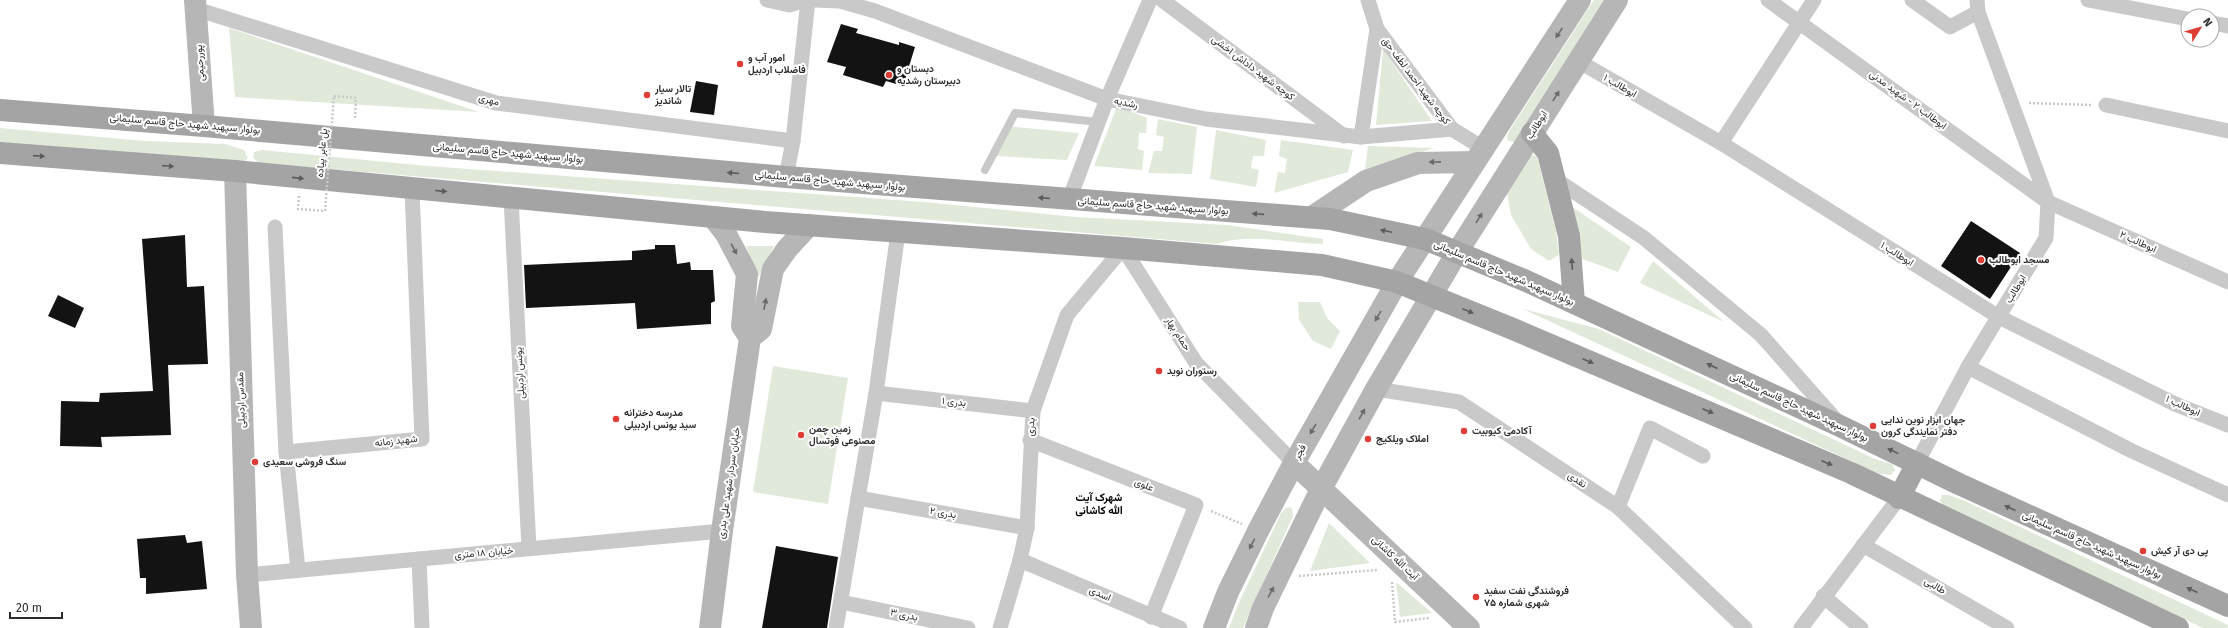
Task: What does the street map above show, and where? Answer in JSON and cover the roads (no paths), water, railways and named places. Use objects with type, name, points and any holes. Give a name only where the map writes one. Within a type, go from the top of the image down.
[{"type":"main road","points":[[1424,239],[1580,0]]},
{"type":"main road","name":"ابوطالب","points":[[1431,297],[1458,251],[1617,0]]},
{"type":"main road","name":"پوررحیمی","points":[[196,4],[204,126]]},
{"type":"main road","name":"بولوار سپهبد شهید حاج قاسم سلیمانی","points":[[0,110],[1069,200],[1330,218],[1424,239],[1458,251],[1574,302],[1840,426],[1958,484],[2228,606]]},
{"type":"main road","points":[[1532,133],[1548,153],[1555,179],[1569,236],[1574,302]]},
{"type":"main road","points":[[0,153],[235,172],[713,217],[1122,248],[1322,266],[1397,282],[1715,414],[1851,473],[1899,498],[2178,628]]},
{"type":"main road","points":[[1312,217],[1366,181],[1418,163],[1478,155]]},
{"type":"main road","name":"مقدس اردبیلی","points":[[235,172],[247,575],[251,628]]},
{"type":"main road","points":[[713,217],[726,234],[747,274],[742,326],[750,338],[761,330],[773,269],[787,249],[809,225]]},
{"type":"main road","name":"فجر","points":[[1214,628],[1228,592],[1294,463],[1397,282],[1424,239]]},
{"type":"main road","points":[[1256,628],[1263,608],[1279,578],[1321,489],[1376,389],[1431,297]]},
{"type":"main road","name":"خیابان سردار شهید علی بدری","points":[[710,628],[722,531],[750,338]]},
{"type":"main road","name":"آیت الله کاشانی","points":[[1294,463],[1390,561],[1462,622]]},
{"type":"main road","points":[[1899,498],[1917,463]]},
{"type":"street","points":[[767,0],[789,5],[807,0],[793,141],[786,177]]},
{"type":"street","name":"رشدیه","points":[[814,0],[840,1],[875,11],[1107,99],[1206,119],[1345,136],[1361,137],[1452,130]]},
{"type":"street","points":[[1069,200],[1107,99],[1150,0]]},
{"type":"street","name":"کوچه شهید داداش اخشی","points":[[1162,0],[1345,136]]},
{"type":"street","name":"کوچه شهید احمد لطف حق","points":[[1368,0],[1376,29],[1452,130],[1478,155]]},
{"type":"street","name":"ابوطالب ۲ - شهید مدنی","points":[[1768,0],[2048,202]]},
{"type":"street","points":[[1721,143],[1814,0]]},
{"type":"street","points":[[1912,0],[1950,27],[1977,6]]},
{"type":"street","points":[[2088,0],[2180,17]]},
{"type":"street","name":"مهری","points":[[196,4],[496,103],[793,141]]},
{"type":"street","name":"ابوطالب","points":[[1917,463],[1968,367],[2046,238],[2048,202],[1977,6]]},
{"type":"street","points":[[1361,137],[1376,29]]},
{"type":"street","name":"ابوطالب ۱","points":[[1578,61],[1721,143],[1999,317],[2175,404],[2228,425]]},
{"type":"street","points":[[2106,105],[2228,131]]},
{"type":"street","points":[[1555,179],[1644,238],[1761,336],[1840,426]]},
{"type":"street","name":"شهید زمانه","points":[[286,452],[422,439],[412,189]]},
{"type":"street","name":"یونس اردبیلی","points":[[511,198],[529,548]]},
{"type":"street","name":"ابوطالب ۲","points":[[2048,202],[2228,282]]},
{"type":"street","points":[[275,227],[286,452],[298,570]]},
{"type":"street","points":[[836,628],[876,393],[898,232]]},
{"type":"street","name":"بدری","points":[[1000,628],[1020,560],[1027,528],[1030,440],[1033,411],[1067,315],[1122,248]]},
{"type":"street","name":"حمام بهار","points":[[1122,248],[1196,363],[1294,463]]},
{"type":"street","points":[[1968,367],[2132,451],[2228,495]]},
{"type":"street","name":"نقدی","points":[[1376,389],[1459,402],[1618,507],[1745,628]]},
{"type":"street","name":"بدری ۱","points":[[876,393],[1033,411]]},
{"type":"street","points":[[1618,507],[1650,428],[1703,456]]},
{"type":"street","name":"علوی","points":[[1030,440],[1196,505],[1151,617]]},
{"type":"street","name":"بدری ۲","points":[[858,498],[1027,528]]},
{"type":"street","points":[[1801,628],[1823,596],[1899,498]]},
{"type":"street","name":"خیابان ۱۸ متری","points":[[247,575],[722,531]]},
{"type":"street","name":"طالبی","points":[[1863,545],[2007,628]]},
{"type":"street","points":[[419,559],[422,628]]},
{"type":"street","name":"اسدی","points":[[1020,560],[1151,617],[1180,628]]},
{"type":"street","points":[[1823,596],[1861,628]]},
{"type":"street","name":"بدری ۳","points":[[841,602],[968,628]]},
{"type":"lane","points":[[985,170],[1015,112],[1098,122]]},
{"type":"place","name":"امور آب و فاضلاب اردبیل","points":[[740,64]]},
{"type":"place","name":"دبستان و دبیرستان رشدیه","points":[[889,75]]},
{"type":"place","name":"تالار سیار شاندیز","points":[[647,95]]},
{"type":"place","name":"مسجد ابوطالب","points":[[1981,260]]},
{"type":"place","name":"رستوران نوید","points":[[1159,371]]},
{"type":"place","name":"مدرسه دخترانه سید یونس اردبیلی","points":[[616,419]]},
{"type":"place","name":"جهان ابزار نوین ندایی دفتر نمایندگی کرون","points":[[1873,426]]},
{"type":"place","name":"آکادمی کیوبیت","points":[[1464,431]]},
{"type":"place","name":"زمین چمن مصنوعی فوتسال","points":[[801,435]]},
{"type":"place","name":"املاک ویلکیج","points":[[1368,439]]},
{"type":"place","name":"سنگ فروشی سعیدی","points":[[255,462]]},
{"type":"place","name":"پی دی آر کیش","points":[[2143,551]]},
{"type":"place","name":"فروشندگی نفت سفید شهری شماره ۷۵","points":[[1476,597]]},
{"type":"district","name":"شهرک آیت الله کاشانی","points":[[1099,503]]}]
